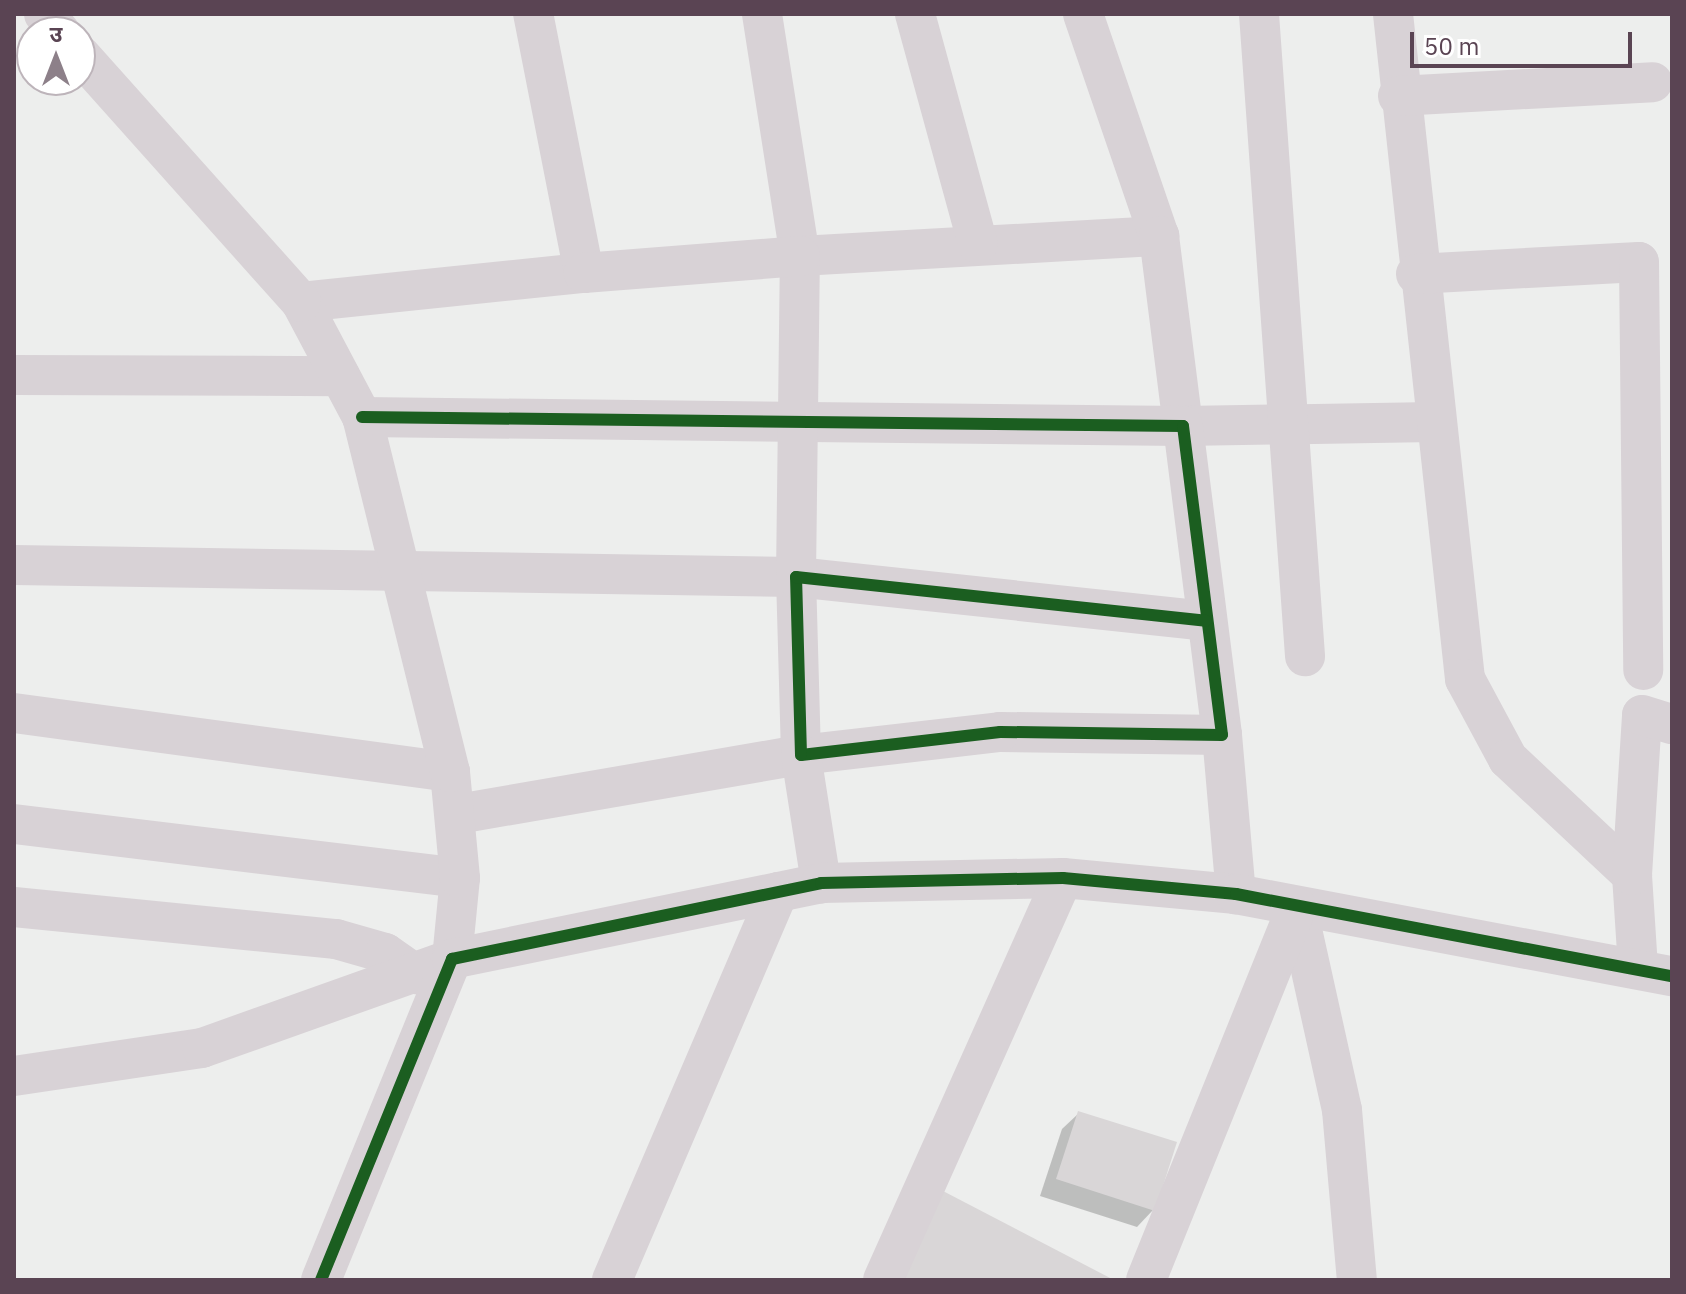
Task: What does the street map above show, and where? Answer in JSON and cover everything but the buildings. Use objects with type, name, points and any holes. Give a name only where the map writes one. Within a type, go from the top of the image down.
[{"type":"street","points":[[533,14],[584,273]]},
{"type":"street","points":[[762,14],[800,256],[793,417],[801,755],[821,883]]},
{"type":"street","points":[[915,14],[978,244]]},
{"type":"street","points":[[1083,14],[1159,236],[1222,735],[1236,894]]},
{"type":"street","points":[[1259,14],[1305,656]]},
{"type":"street","points":[[1393,14],[1416,274],[1465,679],[1475,708],[1508,759],[1632,875]]},
{"type":"street","points":[[96,73],[301,302],[362,417],[396,569],[450,772],[458,814],[460,878],[452,959],[321,1280]]},
{"type":"street","points":[[1398,96],[1653,82]]},
{"type":"street","points":[[301,302],[584,273],[800,256],[1159,236]]},
{"type":"street","points":[[14,1076],[202,1048],[452,959],[821,883],[1063,878],[1236,894],[1655,972],[1632,875],[1657,720],[1655,260],[1416,274]]},
{"type":"street","points":[[14,375],[340,376]]},
{"type":"street","points":[[362,417],[793,417],[1288,427],[1434,422]]},
{"type":"street","points":[[14,565],[796,577],[1206,621]]},
{"type":"street","points":[[14,713],[450,772]]},
{"type":"street","points":[[458,814],[801,755],[1000,732],[1222,735]]},
{"type":"street","points":[[14,824],[460,878]]},
{"type":"street","points":[[883,1280],[1063,878]]},
{"type":"street","points":[[612,1280],[778,892]]},
{"type":"street","points":[[14,907],[336,939],[385,953],[415,974]]},
{"type":"street","points":[[1146,1280],[1297,907]]},
{"type":"street","points":[[1297,907],[1342,1110],[1357,1280]]},
{"type":"cycle path","points":[[362,417],[1183,426],[1222,735],[1000,732],[801,755],[796,577],[1206,621]]},
{"type":"cycle path","points":[[321,1280],[452,959],[821,883],[1063,878],[1236,894],[1672,976]]}]
